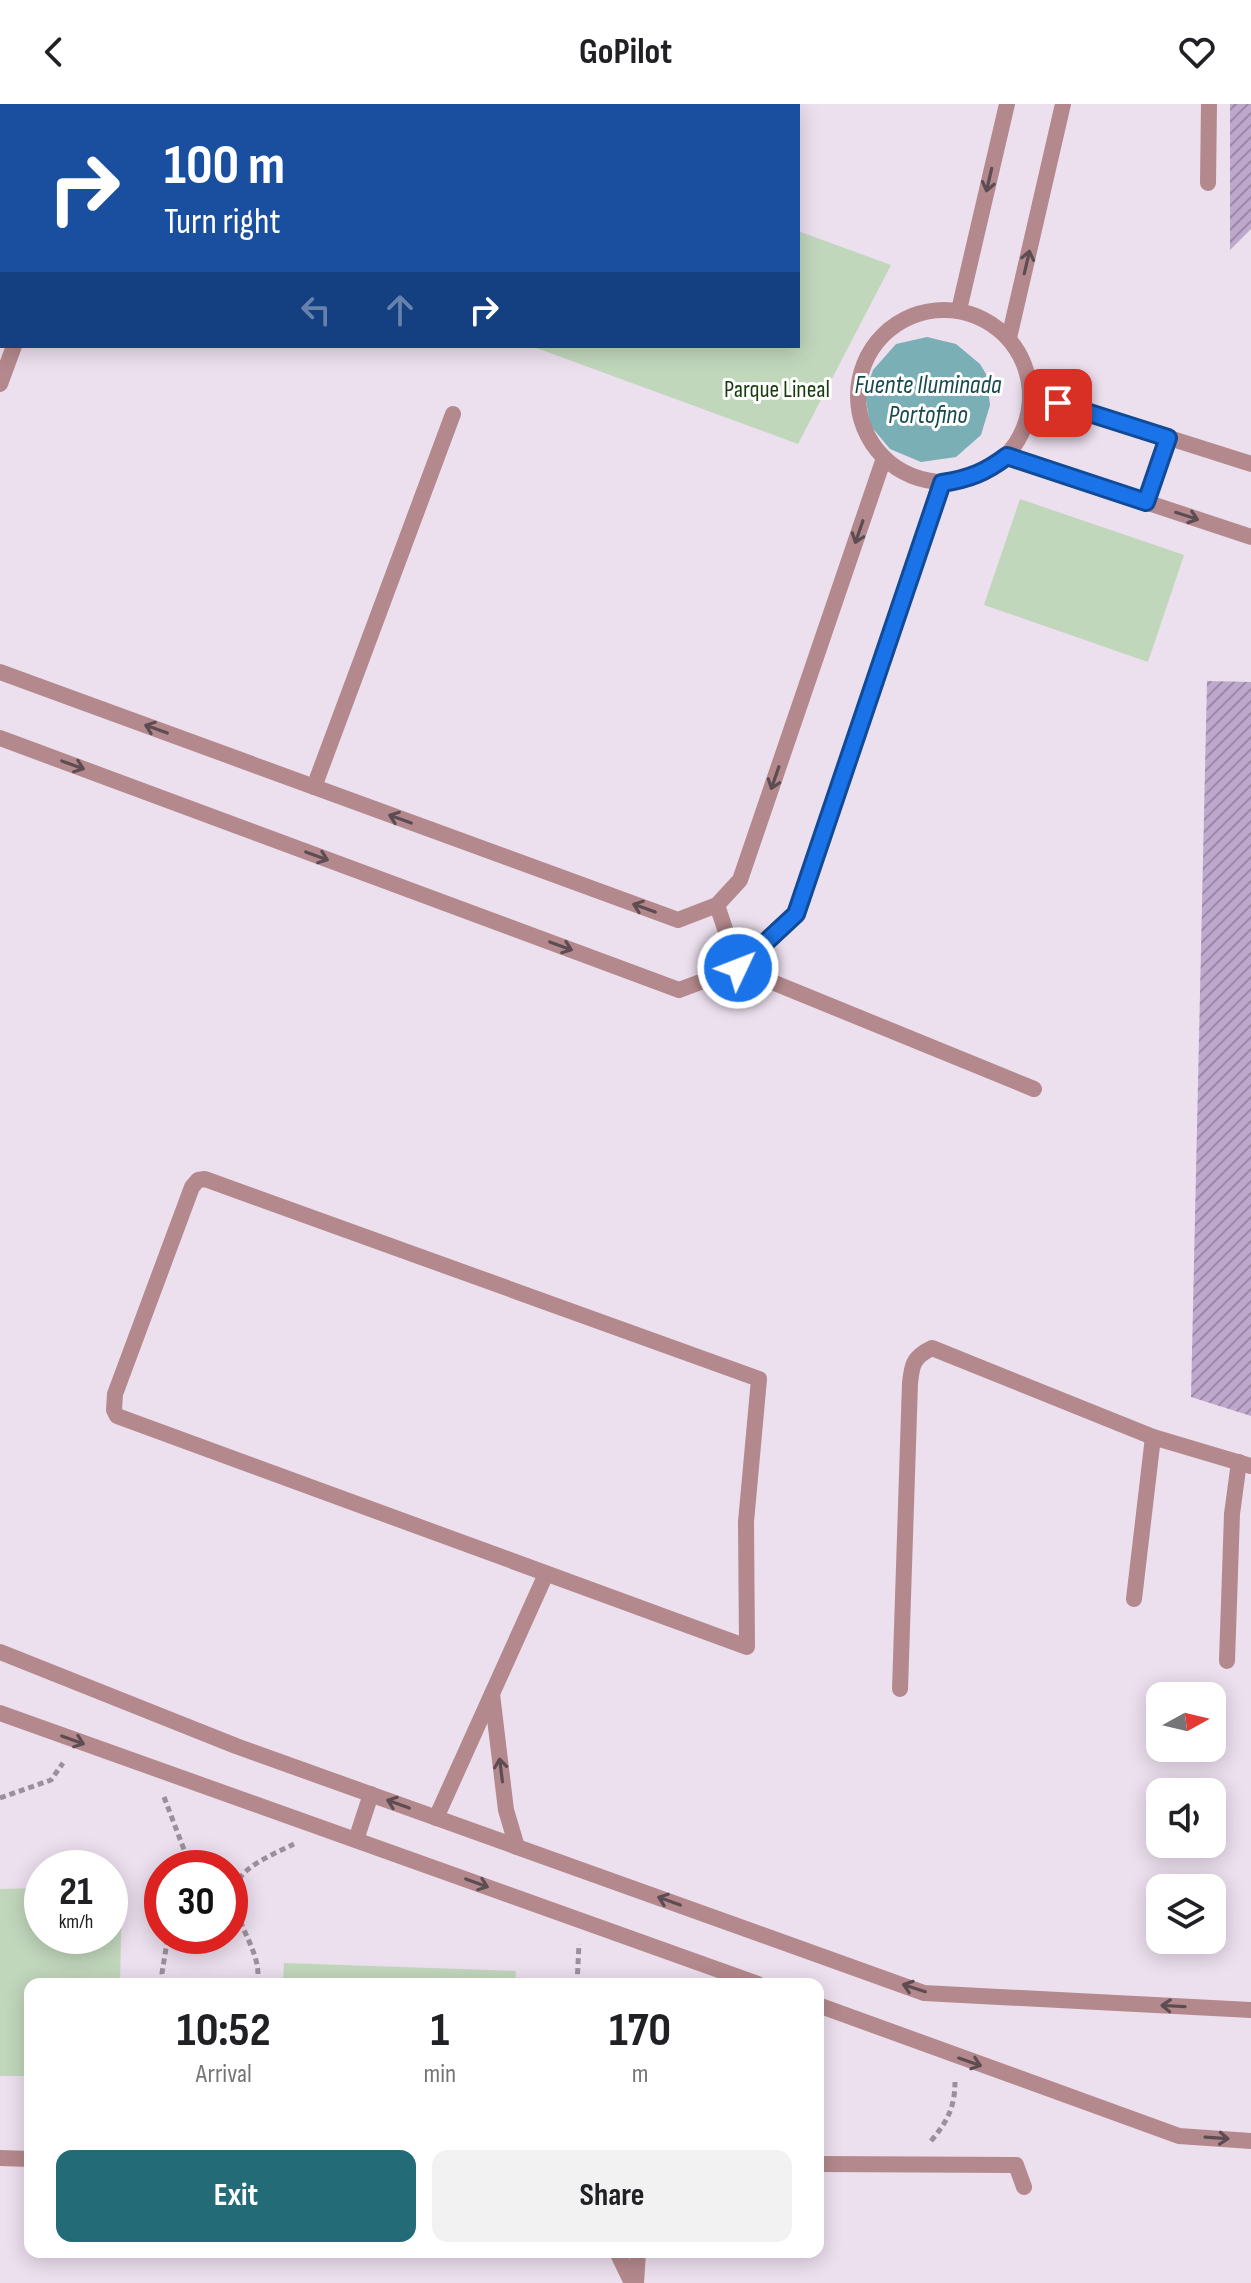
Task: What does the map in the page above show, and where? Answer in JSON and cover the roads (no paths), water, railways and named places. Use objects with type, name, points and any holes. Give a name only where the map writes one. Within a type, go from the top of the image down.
[{"type":"street","points":[[959,310],[1007,104]]},
{"type":"street","points":[[1009,338],[1063,104]]},
{"type":"street","points":[[1208,183],[1209,104]]},
{"type":"street","points":[[932,309],[959,310],[986,320],[1009,338],[1021,355],[1031,394],[1024,427],[1007,456],[988,471],[966,480],[942,483],[901,471],[884,458],[867,436],[858,410],[858,382],[867,356],[883,333],[905,317],[932,309]]},
{"type":"street","points":[[0,384],[13,348]]},
{"type":"street","points":[[1031,394],[1251,464]]},
{"type":"street","points":[[314,787],[453,414]]},
{"type":"street","points":[[1146,502],[1168,438]]},
{"type":"street","points":[[1007,456],[1251,537]]},
{"type":"street","points":[[0,672],[678,920],[717,905],[740,880],[884,458]]},
{"type":"street","points":[[0,738],[679,990],[738,968],[796,914],[942,483]]},
{"type":"street","points":[[717,905],[738,968],[1034,1089]]},
{"type":"street","points":[[205,1179],[759,1379],[746,1522],[747,1647],[546,1574],[117,1416],[114,1410],[115,1394],[195,1183],[205,1179]]},
{"type":"street","points":[[900,1689],[910,1383],[916,1356],[932,1348],[1153,1437],[1245,1464],[1232,1514],[1227,1661]]},
{"type":"street","points":[[1134,1599],[1153,1437]]},
{"type":"street","points":[[1232,1514],[1251,1519]]},
{"type":"street","points":[[436,1818],[546,1574]]},
{"type":"street","points":[[0,1652],[236,1746],[924,1993],[1251,2010]]},
{"type":"street","points":[[492,1692],[506,1810],[517,1847]]},
{"type":"street","points":[[0,1713],[741,1978]]},
{"type":"street","points":[[356,1840],[371,1794]]},
{"type":"street","points":[[824,2007],[1179,2136],[1251,2141]]},
{"type":"street","points":[[0,2158],[24,2159]]},
{"type":"street","points":[[824,2164],[1016,2165],[1024,2187]]},
{"type":"street","points":[[620,2258],[634,2283]]},
{"type":"street","points":[[634,2283],[637,2258]]},
{"type":"water","name":"Fuente Iluminada Portofino","points":[[927,337],[956,344],[980,364],[986,374],[990,405],[981,435],[956,457],[921,462],[890,449],[870,425],[865,394],[873,370],[896,344]]},
{"type":"park label","name":"Parque Lineal","points":[[777,389]]}]
